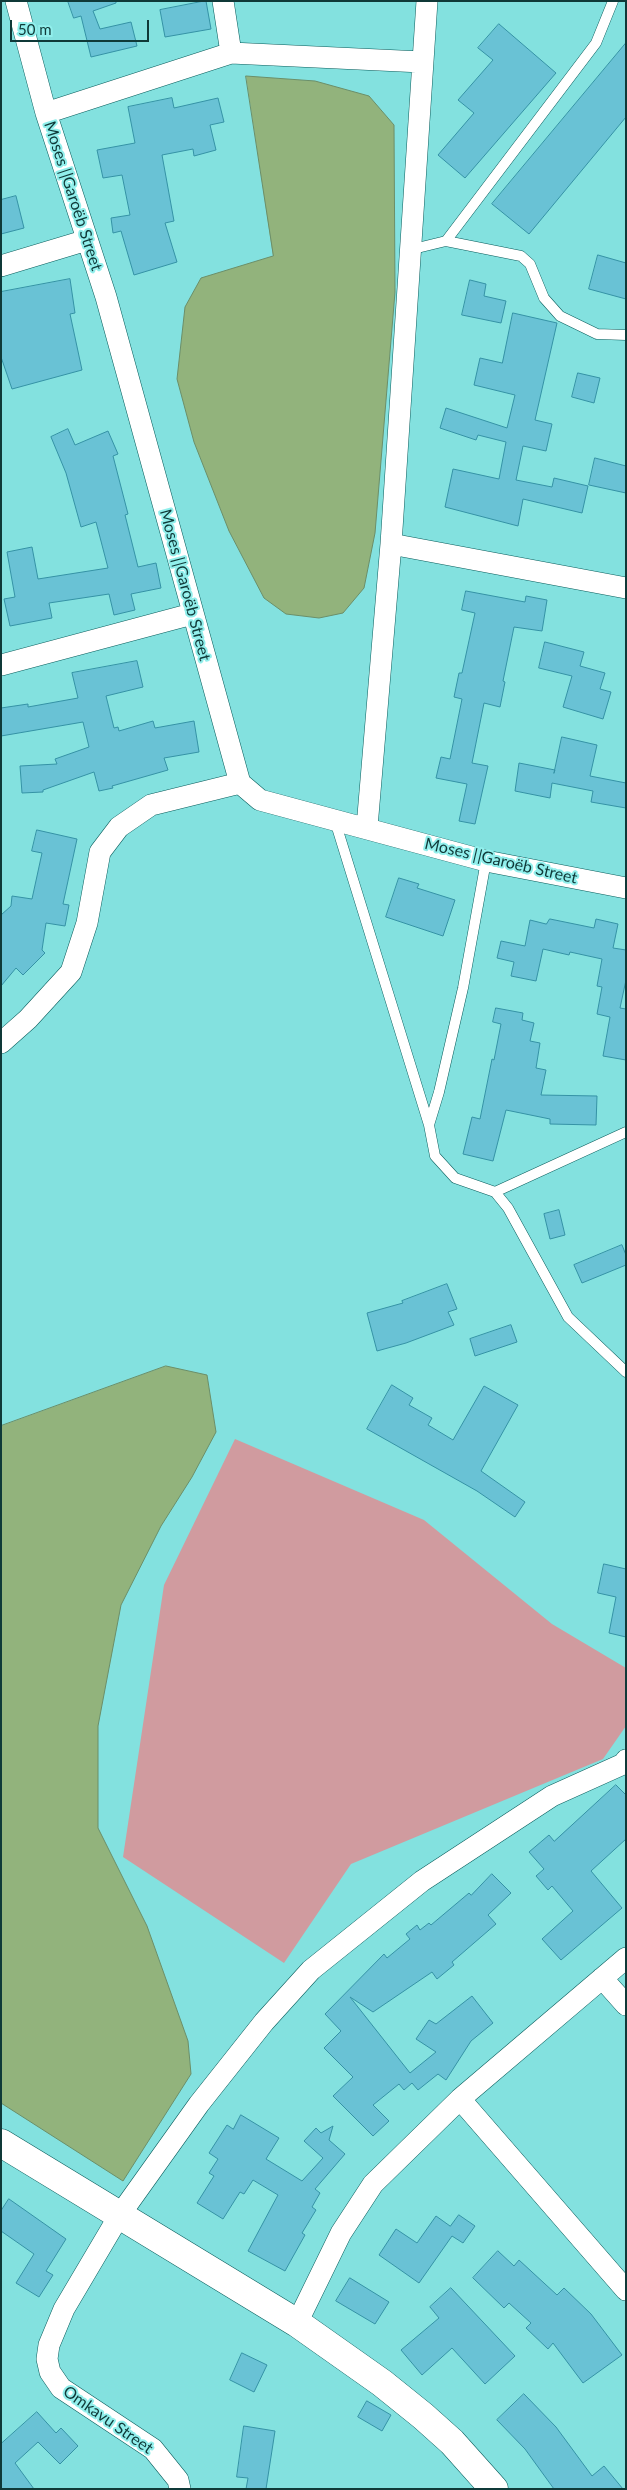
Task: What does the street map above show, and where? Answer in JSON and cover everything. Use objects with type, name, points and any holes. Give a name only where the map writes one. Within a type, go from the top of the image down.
[{"type":"street","name":"Moses ǁGaroëb Street","points":[[16,1],[46,113],[106,296],[240,783],[260,800],[367,827],[486,861],[626,888]]},
{"type":"street","points":[[223,1],[231,53]]},
{"type":"street","points":[[367,827],[391,544],[427,1]]},
{"type":"street","points":[[46,113],[231,53],[422,62]]},
{"type":"street","points":[[1,266],[87,240]]},
{"type":"street","points":[[391,544],[626,588]]},
{"type":"street","points":[[1,665],[192,614]]},
{"type":"street","points":[[1,1043],[28,1019],[70,972],[87,923],[100,852],[119,827],[151,805],[240,783]]},
{"type":"street","name":"Omkavu Street","points":[[180,2489],[178,2480],[153,2449],[61,2388],[50,2372],[47,2359],[49,2345],[64,2309],[118,2216],[210,2088],[264,2022],[311,1970],[422,1881],[552,1796],[625,1763]]},
{"type":"street","points":[[297,2323],[341,2233],[373,2184],[460,2099],[626,1958]]},
{"type":"street","points":[[602,1978],[626,2005]]},
{"type":"street","points":[[460,2099],[626,2290]]},
{"type":"street","points":[[1,2143],[118,2216],[297,2323],[382,2383],[423,2416],[452,2442],[494,2489]]},
{"type":"lane","points":[[446,240],[596,43],[613,1]]},
{"type":"lane","points":[[409,250],[446,240],[521,256],[530,264],[544,298],[560,316],[597,334],[626,335]]},
{"type":"lane","points":[[335,820],[429,1126],[435,1156],[455,1178],[495,1192],[508,1208],[568,1317],[626,1372]]},
{"type":"lane","points":[[429,1126],[464,988],[486,861]]},
{"type":"lane","points":[[495,1192],[626,1132]]},
{"type":"shaded area","points":[[246,76],[315,81],[369,96],[394,125],[395,292],[375,533],[364,588],[343,613],[319,618],[286,614],[264,598],[229,531],[194,442],[177,379],[185,307],[201,278],[273,256]]},
{"type":"shaded area","points":[[166,1366],[207,1375],[216,1432],[192,1477],[161,1526],[121,1605],[98,1726],[98,1828],[147,1926],[188,2041],[191,2074],[123,2181],[1,2103],[1,1426]]},
{"type":"shaded area","points":[[235,1439],[424,1520],[552,1624],[626,1668],[626,1726],[603,1759],[351,1864],[284,1963],[123,1857],[164,1585]]},
{"type":"building","points":[[68,1],[116,1],[116,3],[93,11],[100,29],[131,22],[137,46],[91,57],[81,16],[74,18]]},
{"type":"building","points":[[206,1],[211,29],[165,37],[160,10]]},
{"type":"building","points":[[499,24],[556,73],[465,178],[438,155],[474,113],[458,100],[493,60],[478,48]]},
{"type":"building","points":[[626,43],[626,117],[529,234],[492,204]]},
{"type":"building","points":[[172,98],[174,108],[218,98],[224,122],[210,125],[216,150],[194,156],[193,149],[162,155],[174,221],[165,223],[177,262],[134,275],[121,231],[113,233],[111,218],[130,215],[122,175],[103,178],[97,150],[135,143],[128,107]]},
{"type":"building","points":[[16,196],[24,228],[1,234],[1,200]]},
{"type":"building","points":[[598,255],[626,263],[626,299],[589,289]]},
{"type":"building","points":[[70,279],[75,313],[70,314],[82,370],[12,389],[1,357],[1,292]]},
{"type":"building","points":[[470,280],[486,284],[484,296],[506,301],[501,323],[462,315]]},
{"type":"building","points":[[513,313],[557,323],[535,420],[552,424],[546,451],[523,446],[516,480],[552,487],[554,478],[588,486],[582,513],[523,499],[518,526],[445,507],[453,469],[499,479],[506,442],[478,435],[476,440],[440,428],[446,408],[507,428],[515,395],[474,385],[480,358],[502,363]]},
{"type":"building","points":[[578,373],[600,378],[594,403],[572,397]]},
{"type":"building","points":[[68,429],[75,445],[108,431],[118,454],[113,456],[128,514],[125,515],[138,567],[156,563],[161,588],[131,594],[135,610],[114,615],[109,594],[49,603],[52,618],[10,626],[4,599],[15,597],[7,552],[32,547],[38,579],[108,568],[96,522],[81,527],[66,473],[51,437]]},
{"type":"building","points":[[595,458],[626,466],[626,493],[589,485]]},
{"type":"building","points":[[466,591],[525,602],[526,596],[547,600],[542,631],[514,627],[503,681],[505,682],[500,707],[484,703],[472,763],[488,766],[475,824],[459,821],[467,784],[436,778],[441,757],[450,759],[462,699],[454,697],[459,673],[462,673],[475,613],[462,610]]},
{"type":"building","points":[[545,642],[584,652],[580,666],[605,673],[600,689],[611,692],[603,719],[563,707],[572,676],[539,668]]},
{"type":"building","points":[[137,661],[143,687],[106,696],[114,728],[118,727],[119,731],[153,721],[155,728],[194,721],[199,752],[164,758],[168,770],[112,786],[113,788],[99,791],[94,772],[43,790],[43,792],[22,793],[20,766],[57,764],[55,759],[89,747],[83,722],[1,736],[1,708],[28,704],[28,707],[78,698],[72,673]]},
{"type":"building","points":[[562,737],[597,745],[590,776],[626,783],[626,808],[591,802],[593,791],[552,783],[550,798],[515,791],[519,763],[555,770]]},
{"type":"building","points":[[37,830],[77,839],[63,904],[69,905],[65,926],[46,923],[42,950],[45,953],[23,975],[16,968],[1,986],[1,915],[11,906],[12,896],[32,899],[42,853],[32,851]]},
{"type":"building","points":[[399,878],[419,884],[417,888],[455,900],[443,936],[386,917]]},
{"type":"building","points":[[550,919],[594,928],[596,919],[618,924],[613,948],[626,950],[626,980],[620,1008],[626,1009],[626,1060],[603,1056],[610,1017],[597,1014],[602,987],[597,986],[602,959],[570,952],[569,955],[543,949],[536,981],[511,976],[514,962],[497,958],[501,941],[525,946],[530,920],[546,924]]},
{"type":"building","points":[[496,1008],[523,1013],[522,1020],[534,1023],[530,1041],[540,1043],[536,1068],[546,1070],[541,1095],[597,1096],[596,1125],[550,1124],[550,1119],[506,1110],[493,1161],[463,1154],[472,1117],[480,1119],[492,1059],[494,1060],[501,1024],[493,1022]]},
{"type":"building","points":[[559,1210],[565,1235],[550,1239],[544,1214]]},
{"type":"building","points":[[622,1245],[626,1255],[626,1265],[582,1283],[574,1265]]},
{"type":"building","points":[[447,1284],[457,1309],[448,1312],[454,1325],[406,1343],[377,1351],[367,1313],[403,1303],[402,1301]]},
{"type":"building","points":[[511,1325],[517,1342],[475,1356],[470,1339]]},
{"type":"building","points":[[392,1385],[413,1398],[409,1405],[432,1418],[428,1425],[453,1440],[484,1386],[518,1405],[481,1471],[525,1502],[515,1517],[477,1491],[367,1429]]},
{"type":"building","points":[[604,1564],[626,1569],[626,1637],[609,1633],[616,1597],[598,1593]]},
{"type":"building","points":[[616,1785],[626,1795],[626,1839],[591,1871],[622,1908],[561,1960],[542,1939],[573,1911],[552,1886],[548,1890],[536,1876],[544,1869],[529,1852],[549,1835],[554,1841]]},
{"type":"building","points":[[492,1874],[511,1893],[488,1915],[496,1924],[452,1962],[454,1965],[437,1979],[432,1972],[373,2012],[350,1997],[410,2073],[436,2052],[416,2039],[429,2020],[436,2024],[472,1996],[493,2023],[471,2041],[446,2080],[438,2074],[418,2090],[412,2083],[404,2090],[399,2084],[373,2105],[389,2121],[373,2136],[333,2096],[353,2077],[324,2048],[341,2031],[325,2014],[384,1954],[387,1958],[410,1939],[406,1934],[417,1925],[420,1930],[429,1923],[431,1925],[469,1893],[471,1895]]},
{"type":"building","points":[[241,2115],[279,2138],[266,2159],[302,2181],[323,2158],[304,2141],[316,2128],[321,2133],[333,2126],[329,2140],[345,2154],[315,2189],[320,2193],[312,2207],[316,2210],[302,2233],[305,2235],[285,2271],[248,2251],[278,2195],[253,2180],[244,2194],[240,2192],[223,2219],[197,2203],[214,2176],[209,2173],[218,2159],[209,2153],[227,2125],[233,2129]]},
{"type":"building","points":[[9,2199],[66,2239],[46,2271],[53,2275],[39,2297],[16,2283],[34,2254],[1,2231],[1,2211]]},
{"type":"building","points":[[459,2215],[475,2226],[463,2243],[452,2236],[419,2283],[379,2255],[396,2229],[417,2243],[436,2216],[450,2226]]},
{"type":"building","points":[[498,2251],[514,2266],[519,2260],[557,2295],[564,2288],[591,2314],[622,2355],[583,2383],[553,2343],[548,2349],[526,2328],[531,2323],[509,2303],[504,2308],[473,2278]]},
{"type":"building","points":[[350,2278],[389,2302],[375,2324],[336,2301]]},
{"type":"building","points":[[451,2288],[515,2356],[485,2384],[452,2348],[422,2375],[401,2350],[439,2318],[430,2307]]},
{"type":"building","points":[[242,2353],[267,2365],[254,2392],[230,2380]]},
{"type":"building","points":[[524,2394],[556,2427],[592,2476],[604,2466],[623,2489],[554,2489],[525,2449],[497,2420]]},
{"type":"building","points":[[367,2401],[391,2415],[382,2431],[358,2417]]},
{"type":"building","points":[[37,2412],[56,2433],[61,2428],[78,2446],[60,2464],[38,2442],[15,2463],[34,2489],[1,2489],[1,2444]]},
{"type":"building","points":[[244,2426],[275,2431],[266,2489],[246,2489],[248,2478],[237,2477]]}]
